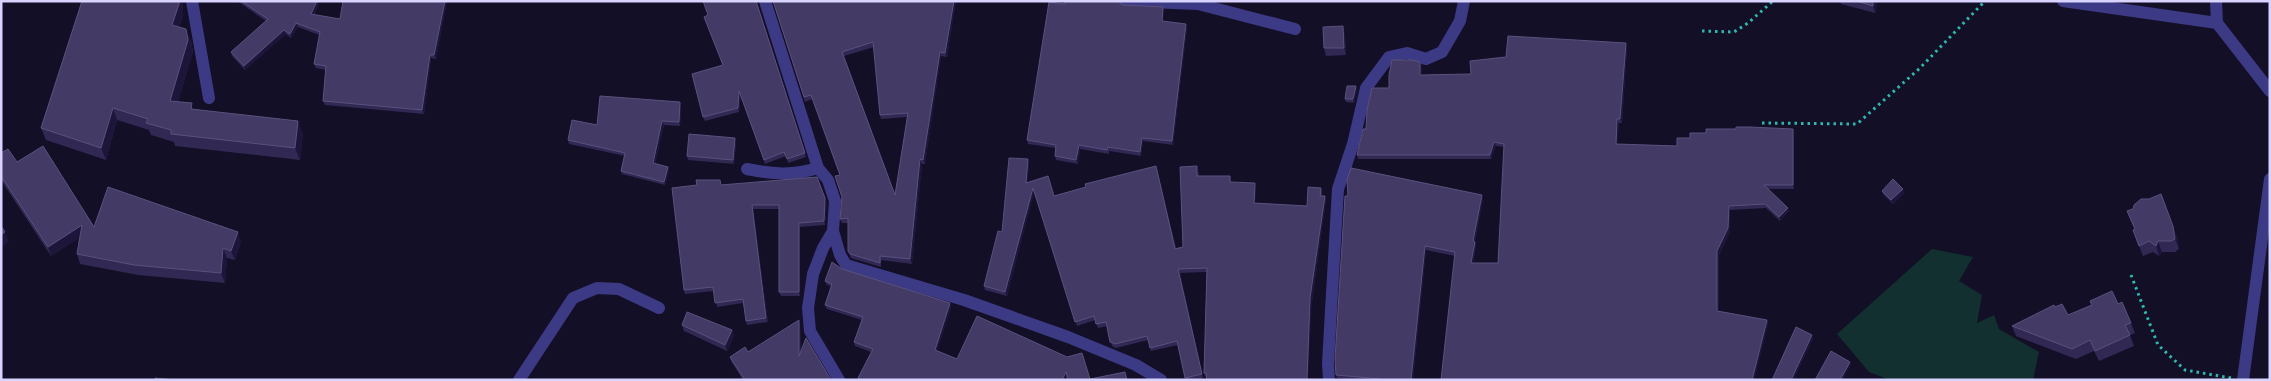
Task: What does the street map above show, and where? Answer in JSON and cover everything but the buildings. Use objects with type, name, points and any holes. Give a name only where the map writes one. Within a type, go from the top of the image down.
[{"type":"street","points":[[192,1],[208,98]]},
{"type":"street","points":[[765,1],[818,168],[828,180],[834,200],[834,231],[840,256],[846,265],[964,300],[1068,337],[1136,365],[1162,380]]},
{"type":"street","points":[[1125,1],[1198,4],[1294,29]]},
{"type":"street","points":[[1329,380],[1328,363],[1338,189],[1353,144],[1366,88],[1388,57],[1407,53],[1426,59],[1442,52],[1460,21],[1464,1]]},
{"type":"street","points":[[2064,1],[2217,23]]},
{"type":"street","points":[[2216,1],[2217,23],[2270,91]]},
{"type":"street","points":[[747,170],[770,174],[800,174],[818,168]]},
{"type":"street","points":[[2241,380],[2270,179]]},
{"type":"street","points":[[834,231],[822,248],[813,274],[808,308],[810,331],[839,380]]},
{"type":"street","points":[[519,380],[573,298],[597,288],[619,289],[658,308]]},
{"type":"path","points":[[1702,31],[1734,32],[1748,23],[1772,1]]},
{"type":"path","points":[[1762,123],[1857,124],[1920,68],[1985,1]]},
{"type":"path","points":[[2131,275],[2158,345],[2185,370],[2241,380]]},
{"type":"green space","points":[[1932,249],[1973,257],[1959,281],[1982,295],[1977,323],[1994,315],[1999,329],[2039,352],[2033,380],[1890,380],[1869,372],[1837,334]]}]
